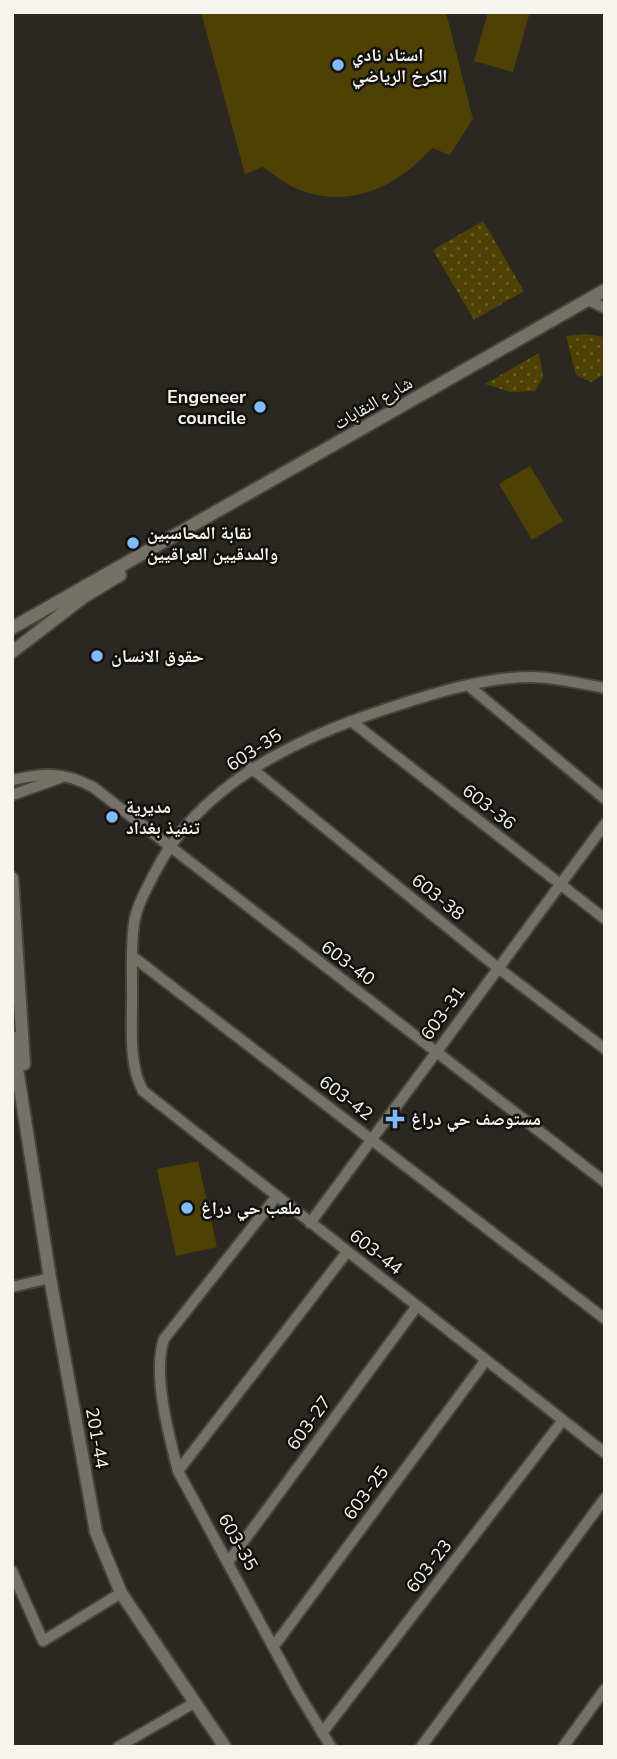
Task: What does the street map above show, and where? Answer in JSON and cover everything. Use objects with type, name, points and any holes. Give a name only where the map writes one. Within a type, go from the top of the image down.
[{"type":"street","name":"شارع النقابات","points":[[587,300],[592,290],[605,281]]},
{"type":"street","name":"شارع النقابات","points":[[12,628],[605,290]]},
{"type":"street","points":[[587,300],[605,308]]},
{"type":"street","name":"شارع النقابات","points":[[12,652],[85,596],[155,554],[176,536]]},
{"type":"street","name":"603-35","points":[[136,1072],[132,956],[138,909],[168,847],[207,805],[251,768],[287,748],[351,721],[408,702],[470,687],[533,677],[605,688]]},
{"type":"street","points":[[470,687],[605,799]]},
{"type":"street","name":"603-36","points":[[351,721],[605,919]]},
{"type":"street","name":"603-38","points":[[251,768],[498,968],[605,1049]]},
{"type":"street","points":[[12,780],[41,774],[69,775]]},
{"type":"street","points":[[12,794],[69,775]]},
{"type":"street","name":"603-40","points":[[69,775],[93,788],[605,1182]]},
{"type":"street","name":"603-31","points":[[310,1223],[605,824]]},
{"type":"street","name":"201-44","points":[[12,878],[25,1103]]},
{"type":"street","name":"603-42","points":[[132,956],[605,1319]]},
{"type":"street","name":"201-44","points":[[12,1037],[25,1103],[50,1278],[96,1532],[121,1593],[225,1747]]},
{"type":"street","name":"603-44","points":[[136,1072],[143,1091],[152,1100],[605,1453]]},
{"type":"street","name":"603-35","points":[[276,1197],[164,1339],[160,1360],[164,1398],[178,1471],[331,1747]]},
{"type":"street","points":[[178,1471],[347,1252]]},
{"type":"street","points":[[12,1287],[50,1278]]},
{"type":"street","name":"603-27","points":[[229,1561],[417,1306]]},
{"type":"street","name":"603-25","points":[[274,1646],[486,1360]]},
{"type":"street","name":"603-23","points":[[322,1733],[563,1420]]},
{"type":"street","points":[[421,1747],[605,1498]]},
{"type":"street","points":[[12,1571],[43,1641],[121,1593]]},
{"type":"street","points":[[563,1747],[605,1689]]},
{"type":"street","points":[[118,1747],[194,1703]]},
{"type":"shaded area","name":"استاد نادي الكرخ الرياضي","points":[[201,12],[446,12],[473,119],[450,155],[432,148],[403,174],[387,184],[352,196],[334,197],[295,188],[263,167],[245,174]]},
{"type":"shaded area","points":[[488,12],[530,12],[513,72],[474,61]]},
{"type":"shaded area","points":[[483,221],[524,291],[474,320],[433,250]]},
{"type":"shaded area","points":[[586,334],[605,337],[605,374],[591,382],[576,375],[566,336]]},
{"type":"shaded area","points":[[539,353],[543,377],[535,391],[511,392],[485,384]]},
{"type":"shaded area","points":[[530,466],[563,521],[532,540],[499,484]]},
{"type":"shaded area","name":"ملعب حي دراغ","points":[[198,1161],[217,1247],[176,1256],[157,1169]]},
{"type":"place","name":"استاد نادي الكرخ الرياضي","points":[[338,65]]},
{"type":"place","name":"Engeneer councile","points":[[260,407]]},
{"type":"place","name":"نقابة المحاسبين والمدقيين العراقيين","points":[[133,543]]},
{"type":"place","name":"حقوق الانسان","points":[[97,656]]},
{"type":"place","name":"مديرية تنفيذ بغداد","points":[[112,817]]},
{"type":"place","name":"مستوصف حي دراغ","points":[[395,1119]]},
{"type":"place","name":"ملعب حي دراغ","points":[[187,1208]]}]
